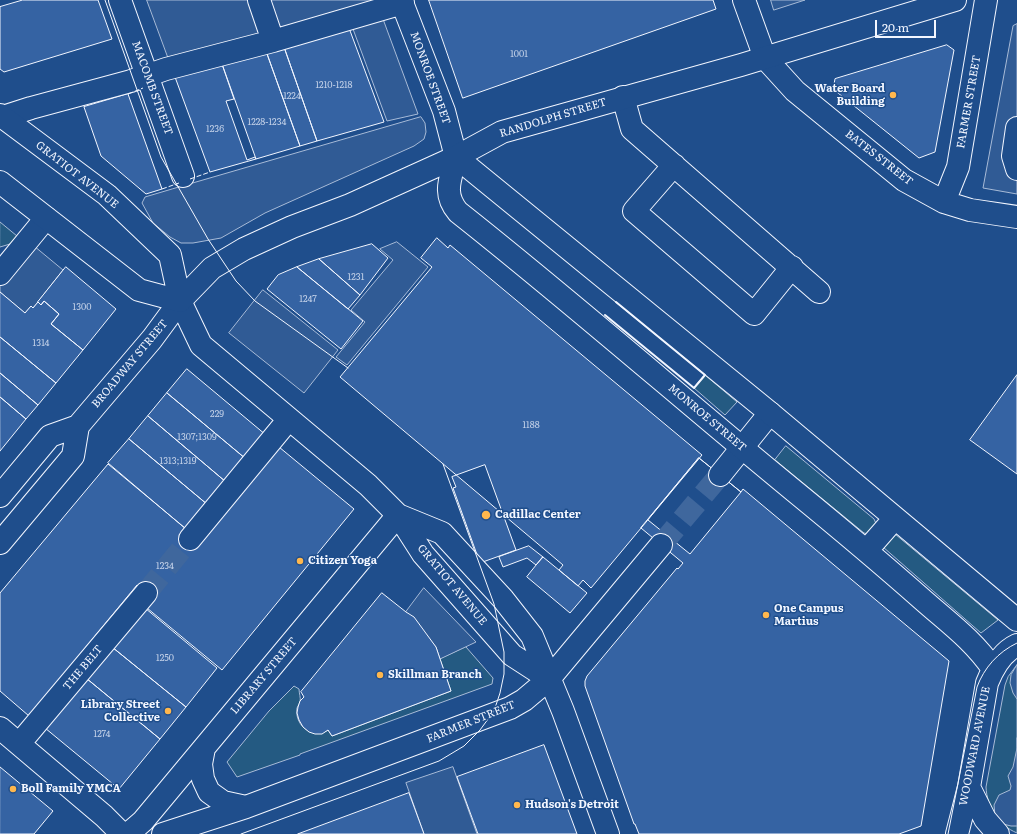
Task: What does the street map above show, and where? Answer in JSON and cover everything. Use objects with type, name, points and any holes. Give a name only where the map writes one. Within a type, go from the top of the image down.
[{"type":"street","name":"MACOMB STREET","points":[[120,0],[183,176]]},
{"type":"street","points":[[259,0],[274,41]]},
{"type":"street","points":[[744,0],[765,58]]},
{"type":"street","name":"RANDOLPH STREET","points":[[180,301],[212,268],[244,249],[292,227],[350,205],[456,157],[502,132],[765,58],[955,0]]},
{"type":"street","name":"FARMER STREET","points":[[944,202],[958,167],[986,0]]},
{"type":"street","points":[[2,116],[166,69],[274,41],[402,2]]},
{"type":"street","name":"MONROE STREET","points":[[402,2],[444,111],[456,157],[448,191],[450,201],[458,212],[525,265],[867,550],[978,648],[993,669]]},
{"type":"street","name":"BATES STREET","points":[[765,58],[795,91],[904,180],[944,202],[970,210],[1017,217]]},
{"type":"street","points":[[623,98],[632,129],[819,292]]},
{"type":"street","name":"GRATIOT AVENUE","points":[[2,116],[107,195],[170,254],[180,301],[201,345],[368,485],[398,515],[423,554],[512,655],[549,679]]},
{"type":"street","points":[[1017,128],[1012,156],[1017,169]]},
{"type":"street","points":[[456,157],[770,413],[1017,620]]},
{"type":"street","points":[[674,165],[634,211],[754,314],[792,268]]},
{"type":"street","points":[[0,182],[139,290],[180,301]]},
{"type":"street","points":[[0,274],[46,218]]},
{"type":"street","name":"BROADWAY STREET","points":[[0,496],[50,436],[78,426],[152,339],[180,301]]},
{"type":"street","points":[[720,474],[770,413]]},
{"type":"street","points":[[190,539],[293,422]]},
{"type":"street","points":[[0,543],[73,456],[78,426]]},
{"type":"street","points":[[398,515],[442,533],[518,617],[532,636],[563,711],[608,834]]},
{"type":"street","name":"LIBRARY STREET","points":[[128,834],[143,821],[398,515]]},
{"type":"street","points":[[867,550],[895,518]]},
{"type":"street","name":"FARMER STREET","points":[[163,834],[246,806],[510,708],[524,700],[549,679],[661,545]]},
{"type":"street","name":"THE BELT","points":[[19,744],[146,593]]},
{"type":"street","name":"WOODWARD AVENUE","points":[[957,834],[969,787],[986,690],[993,669],[1010,649],[1017,645]]},
{"type":"street","points":[[0,728],[104,816],[122,834]]},
{"type":"street","points":[[204,748],[201,764],[203,779],[209,792],[223,802],[246,806]]},
{"type":"street","points":[[969,787],[985,819],[998,834]]},
{"type":"shaded area","points":[[147,0],[254,0],[266,37],[171,65]]},
{"type":"shaded area","points":[[266,0],[374,0],[277,33]]},
{"type":"shaded area","points":[[771,0],[805,0],[774,10]]},
{"type":"shaded area","points":[[383,19],[418,114],[387,121],[353,29]]},
{"type":"shaded area","points":[[1017,24],[1017,194],[983,188],[1013,26]]},
{"type":"shaded area","points":[[421,117],[425,123],[426,132],[424,139],[414,146],[265,213],[221,238],[193,243],[181,243],[170,237],[153,223],[142,203],[145,197]]},
{"type":"shaded area","points":[[0,222],[17,236],[10,244],[0,247]]},
{"type":"shaded area","points":[[397,242],[428,267],[347,365],[336,357],[365,322],[351,310],[393,260],[380,249]]},
{"type":"shaded area","points":[[34,246],[63,270],[33,308],[31,306],[25,313],[0,292],[0,287]]},
{"type":"shaded area","points":[[263,290],[338,350],[304,393],[229,333]]},
{"type":"shaded area","points":[[705,375],[737,402],[725,415],[694,388]]},
{"type":"shaded area","points":[[786,446],[874,519],[877,526],[868,534],[864,533],[775,460]]},
{"type":"shaded area","points":[[895,534],[998,620],[981,633],[883,547]]},
{"type":"shaded area","points":[[424,588],[476,642],[440,659],[436,647],[406,612]]},
{"type":"shaded area","points":[[466,647],[493,678],[492,684],[237,777],[227,762],[269,711],[294,686],[299,689],[300,702],[297,708],[297,716],[303,727],[309,731],[317,733],[322,733],[328,730],[332,736],[451,691],[440,659]]},
{"type":"shaded area","points":[[1017,665],[1017,833],[1010,830],[999,820],[991,808],[986,787],[1005,685],[1008,677]]},
{"type":"shaded area","points":[[1017,665],[1017,699],[1013,693],[1010,683],[1011,675]]},
{"type":"shaded area","points":[[1017,748],[1017,826],[1011,826],[1003,824],[995,816],[994,805],[999,795],[1010,790],[1011,786],[1008,776],[1013,767]]},
{"type":"shaded area","points":[[453,767],[477,834],[424,834],[406,783]]},
{"type":"building","points":[[23,0],[98,0],[112,39],[4,72],[0,69],[0,7]]},
{"type":"building","points":[[429,0],[713,0],[716,9],[463,98]]},
{"type":"building","points":[[349,28],[384,122],[317,141],[284,47]]},
{"type":"building","name":"Water Board Building","points":[[947,45],[954,50],[935,152],[919,158],[833,89],[835,79]]},
{"type":"building","points":[[284,47],[317,141],[300,146],[266,51]]},
{"type":"building","points":[[266,51],[300,146],[256,159],[222,64]]},
{"type":"building","points":[[222,64],[234,99],[226,101],[247,160],[255,157],[256,159],[210,172],[175,77]]},
{"type":"building","points":[[128,94],[162,189],[146,194],[101,156],[84,107]]},
{"type":"building","points":[[437,238],[448,248],[450,245],[702,455],[591,588],[583,580],[578,586],[559,570],[563,565],[340,377],[432,267],[421,258]]},
{"type":"building","points":[[372,244],[388,258],[360,295],[319,259]]},
{"type":"building","points":[[319,259],[360,295],[348,309],[297,267]]},
{"type":"building","points":[[66,267],[116,309],[83,350],[51,324],[59,314],[44,301],[41,305],[38,302]]},
{"type":"building","points":[[297,267],[363,321],[341,349],[267,289],[278,275]]},
{"type":"building","points":[[0,292],[25,313],[31,306],[33,308],[38,302],[41,305],[44,301],[59,314],[51,324],[83,350],[56,383],[0,337]]},
{"type":"building","points":[[0,337],[56,383],[38,405],[0,373]]},
{"type":"building","points":[[187,369],[266,435],[246,459],[167,393]]},
{"type":"building","points":[[0,373],[38,405],[26,419],[0,397]]},
{"type":"building","points":[[1017,375],[1017,474],[970,440]]},
{"type":"building","points":[[167,393],[246,459],[226,482],[148,416]]},
{"type":"building","points":[[0,397],[26,419],[0,451]]},
{"type":"building","points":[[148,416],[226,482],[208,505],[129,439]]},
{"type":"building","points":[[129,439],[208,505],[187,530],[108,463]]},
{"type":"building","points":[[279,447],[354,509],[222,670],[147,608],[154,599],[137,585],[29,716],[0,691],[0,593],[108,464],[185,528],[181,532],[198,546]]},
{"type":"building","points":[[699,458],[741,492],[690,554],[648,520]]},
{"type":"building","name":"One Campus Martius","points":[[699,458],[741,492],[743,489],[949,661],[921,826],[899,834],[639,834],[634,824],[585,686],[585,681],[587,676],[677,568],[678,569],[683,563],[641,528]]},
{"type":"building","points":[[485,465],[516,550],[480,563],[453,488],[456,487],[452,477]]},
{"type":"building","points":[[529,546],[543,557],[536,565],[527,558],[503,567],[499,557]]},
{"type":"building","points":[[543,557],[587,593],[570,613],[527,577]]},
{"type":"building","name":"Skillman Branch","points":[[382,593],[414,617],[436,647],[451,691],[332,736],[328,730],[322,734],[309,732],[303,727],[297,713],[300,701],[304,697],[301,692]]},
{"type":"building","points":[[145,608],[217,668],[186,707],[112,647]]},
{"type":"building","points":[[112,647],[186,707],[160,739],[86,678]]},
{"type":"building","points":[[86,678],[160,739],[119,789],[45,728]]},
{"type":"building","name":"Hudson's Detroit","points":[[544,745],[577,834],[478,834],[457,777]]},
{"type":"building","name":"Boll Family YMCA","points":[[0,767],[53,811],[34,834],[0,834]]},
{"type":"building","points":[[409,793],[424,834],[298,834]]},
{"type":"tunnel","points":[[661,545],[720,475]]},
{"type":"tunnel","points":[[146,593],[190,539]]},
{"type":"tram line","points":[[105,0],[161,157],[208,239],[236,281],[255,301],[348,368]]},
{"type":"tram line","points":[[241,834],[439,761],[464,746],[480,730],[494,711],[504,674],[504,652],[494,604],[443,464]]},
{"type":"tram line","points":[[948,834],[977,687],[992,661],[1017,643]]},
{"type":"fence","points":[[128,94],[143,88]]},
{"type":"fence","points":[[190,179],[210,172]]},
{"type":"fence","points":[[162,189],[179,183]]},
{"type":"wall","points":[[605,315],[694,388],[705,375],[616,302]]},
{"type":"place","name":"Water Board Building","points":[[893,95]]},
{"type":"place","name":"Cadillac Center","points":[[486,515]]},
{"type":"place","name":"Citizen Yoga","points":[[300,561]]},
{"type":"place","name":"One Campus Martius","points":[[766,615]]},
{"type":"place","name":"Skillman Branch","points":[[380,675]]},
{"type":"place","name":"Library Street Collective","points":[[168,711]]},
{"type":"place","name":"Boll Family YMCA","points":[[13,789]]},
{"type":"place","name":"Hudson's Detroit","points":[[517,805]]}]
